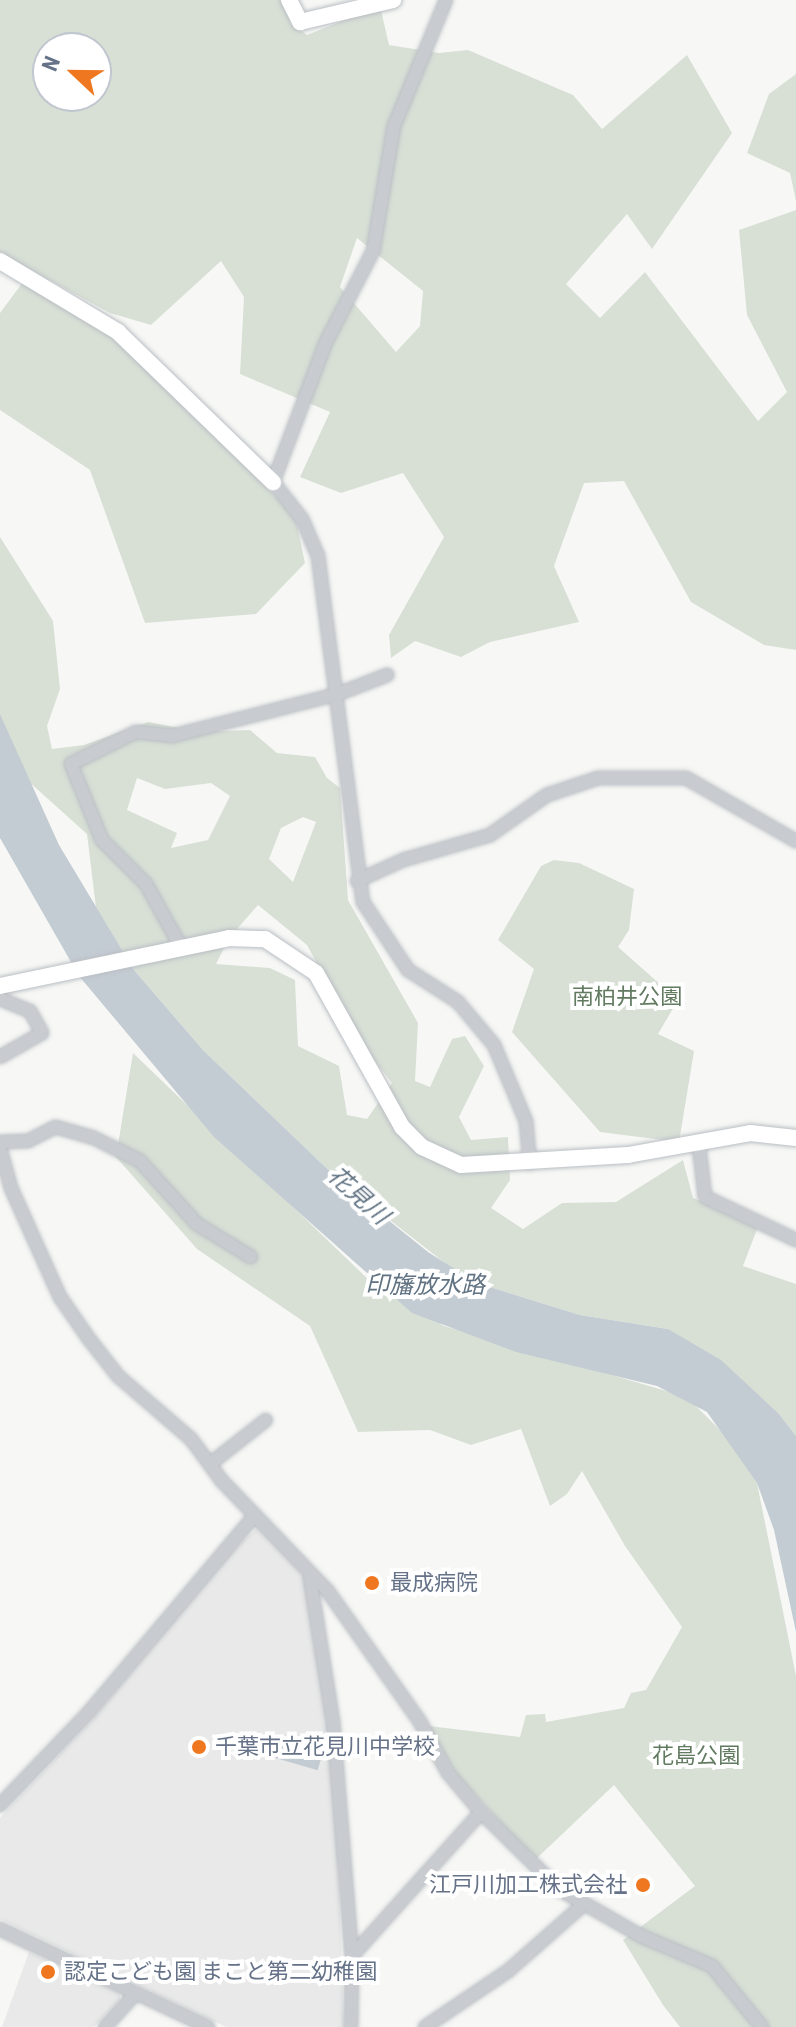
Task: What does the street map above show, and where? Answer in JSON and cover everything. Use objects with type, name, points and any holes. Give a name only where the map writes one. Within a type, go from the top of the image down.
[{"type":"street","points":[[289,0],[294,17],[306,22],[393,0]]},
{"type":"street","points":[[273,482],[326,342],[373,251],[394,126],[446,0]]},
{"type":"street","points":[[0,261],[118,332],[273,482],[302,519],[318,556],[338,694],[357,881],[363,902],[408,970],[458,1002],[494,1045],[526,1121],[530,1164]]},
{"type":"street","points":[[174,949],[146,884],[102,840],[71,764],[136,732],[172,736],[338,694],[387,675]]},
{"type":"street","points":[[357,881],[403,860],[490,835],[557,790],[598,778],[686,778],[796,841]]},
{"type":"street","points":[[5,984],[229,938],[265,939],[293,953],[316,973],[392,1114],[422,1147],[461,1165],[530,1164],[699,1146],[750,1133],[796,1138]]},
{"type":"street","points":[[0,999],[30,1011],[42,1033],[0,1057]]},
{"type":"street","points":[[251,1257],[197,1224],[140,1161],[92,1137],[56,1127],[28,1141],[0,1145],[11,1188],[60,1297],[118,1376],[191,1439],[310,1578],[327,1590],[420,1722],[448,1773],[481,1812],[559,1889],[712,1966],[762,2027]]},
{"type":"street","points":[[699,1146],[705,1197],[796,1240]]},
{"type":"street","points":[[210,1464],[266,1420]]},
{"type":"street","points":[[0,1805],[90,1711],[255,1515]]},
{"type":"street","points":[[310,1578],[333,1721],[352,1956],[351,2027]]},
{"type":"street","points":[[352,1956],[481,1812]]},
{"type":"street","points":[[425,2027],[508,1971],[584,1904]]},
{"type":"street","points":[[0,1929],[208,2027]]},
{"type":"street","points":[[105,2027],[136,1993]]},
{"type":"shaded area","name":"千葉市立花見川中学校","points":[[257,1528],[269,1532],[310,1585],[335,1779],[344,2027],[226,2027],[0,1919],[0,1818],[96,1716],[220,1563]]},
{"type":"shaded area","name":"認定こども園 まこと第二幼稚園","points":[[29,1952],[120,1993],[120,1999],[94,2027],[2,2027]]},
{"type":"green space","points":[[0,0],[285,0],[290,23],[307,35],[380,6],[389,45],[439,53],[468,50],[573,95],[602,129],[687,55],[732,133],[652,249],[627,214],[566,284],[600,318],[645,272],[758,421],[787,392],[747,315],[739,230],[796,210],[796,650],[764,645],[691,602],[624,481],[584,483],[554,566],[579,622],[490,642],[461,657],[415,641],[391,658],[389,635],[444,537],[403,473],[341,493],[300,477],[330,412],[240,374],[244,297],[221,261],[151,325],[110,313],[0,253]],"holes":[[[357,238],[423,291],[420,326],[396,352],[340,287]]]},
{"type":"green space","points":[[796,74],[796,201],[790,173],[747,153],[769,94]]},
{"type":"green space","points":[[23,282],[125,343],[295,516],[305,563],[256,614],[145,623],[90,470],[0,410],[0,313]]},
{"type":"green space","points":[[0,537],[53,621],[60,689],[47,726],[52,749],[84,745],[148,722],[200,732],[250,730],[277,753],[315,757],[327,778],[340,788],[348,900],[418,1023],[415,1081],[430,1087],[452,1039],[465,1036],[484,1066],[459,1117],[471,1140],[508,1137],[510,1180],[491,1208],[523,1229],[562,1203],[616,1202],[683,1160],[693,1198],[759,1224],[743,1266],[796,1284],[796,1436],[780,1415],[668,1329],[580,1315],[477,1283],[454,1270],[341,1182],[203,1050],[134,970],[96,908],[87,834],[28,781],[0,729]],"holes":[[[137,778],[165,789],[211,783],[230,796],[208,840],[171,848],[177,833],[127,810]],[[303,817],[316,822],[293,882],[269,859],[281,828]],[[258,905],[307,945],[360,1042],[392,1083],[367,1119],[347,1115],[339,1066],[298,1046],[295,980],[270,968],[216,964],[229,938]]]},
{"type":"green space","name":"南柏井公園","points":[[554,860],[579,863],[634,889],[629,930],[618,947],[678,1000],[658,1034],[694,1051],[679,1142],[600,1132],[512,1032],[534,969],[498,940],[541,866]]},
{"type":"green space","name":"花島公園","points":[[133,1053],[371,1282],[444,1326],[687,1397],[729,1439],[757,1483],[796,1676],[796,2027],[680,2027],[663,2005],[623,1940],[695,1886],[614,1785],[535,1860],[456,1774],[429,1726],[520,1737],[526,1715],[545,1714],[546,1722],[624,1708],[631,1693],[646,1690],[682,1627],[625,1546],[582,1471],[567,1494],[550,1506],[521,1429],[471,1445],[430,1430],[358,1432],[310,1326],[197,1249],[116,1157]]},
{"type":"water","name":"印旛放水路","points":[[0,714],[59,845],[134,970],[203,1050],[341,1182],[428,1252],[477,1283],[580,1315],[668,1329],[721,1360],[780,1415],[796,1436],[796,1632],[774,1530],[757,1483],[707,1412],[657,1386],[516,1352],[412,1313],[214,1137],[79,976],[0,838]]},
{"type":"water","points":[[282,1735],[324,1747],[318,1770],[275,1758]]},
{"type":"place","name":"最成病院","points":[[372,1583]]},
{"type":"place","name":"千葉市立花見川中学校","points":[[199,1747]]},
{"type":"place","name":"江戸川加工株式会社","points":[[643,1885]]},
{"type":"place","name":"認定こども園 まこと第二幼稚園","points":[[48,1972]]},
{"type":"water label","name":"花見川","points":[[358,1196]]}]
